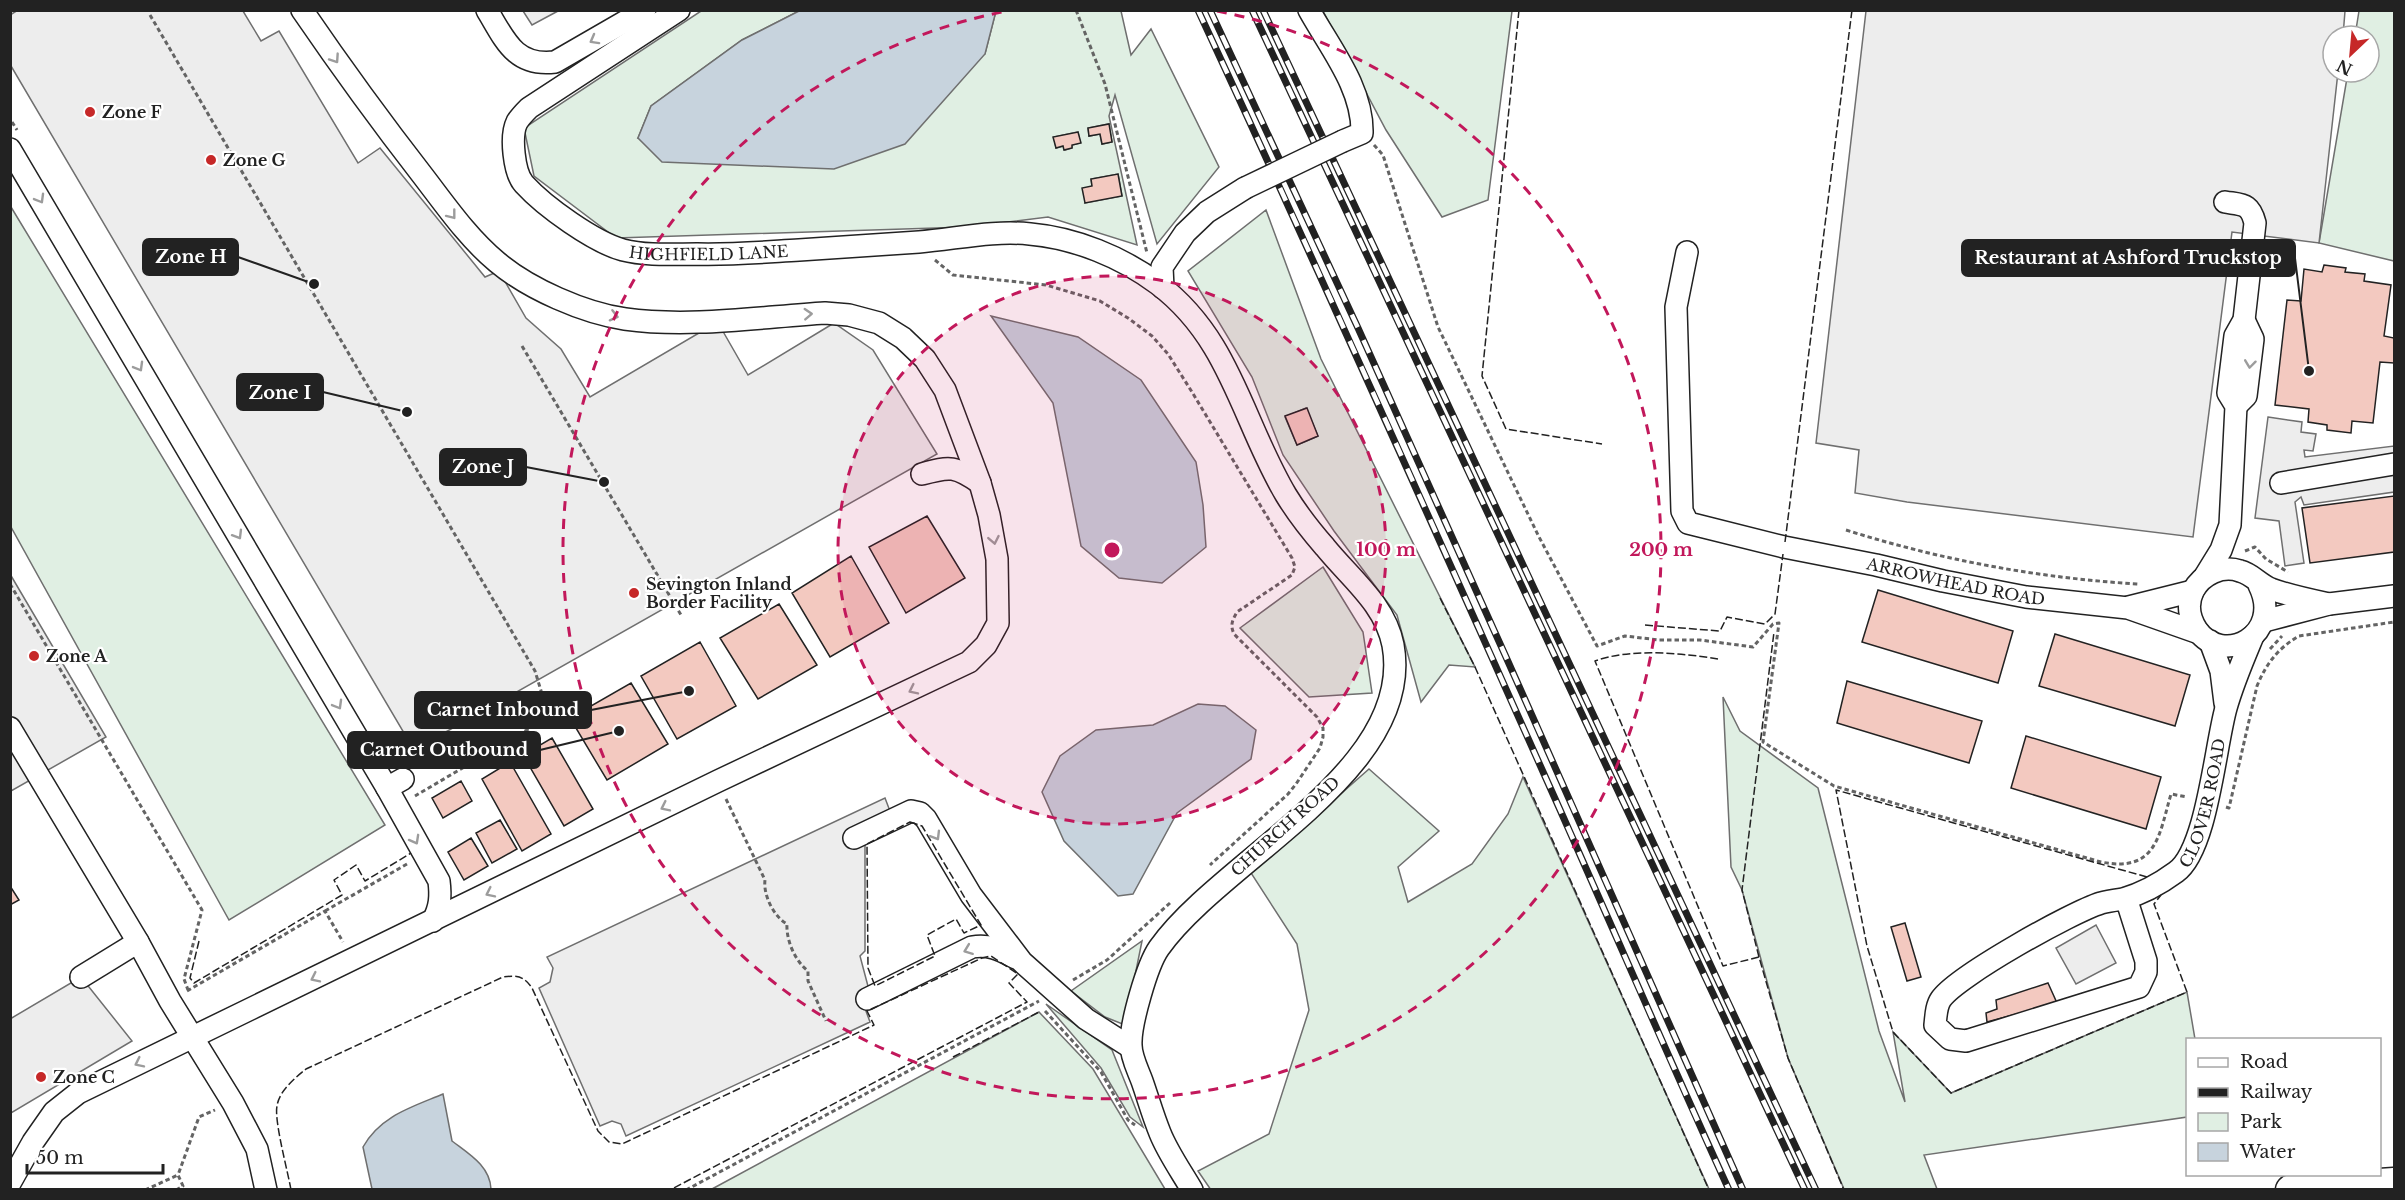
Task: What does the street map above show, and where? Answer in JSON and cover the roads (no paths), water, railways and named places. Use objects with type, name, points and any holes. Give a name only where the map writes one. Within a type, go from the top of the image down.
[{"type":"highway","points":[[2291,1190],[2394,1183]]},
{"type":"street","points":[[10,1183],[33,1142],[54,1112],[78,1093],[718,781],[969,662],[986,645],[998,623],[997,559],[980,483],[945,390],[925,359],[903,338],[879,323],[849,315],[825,313],[679,322],[624,319],[585,309],[535,286],[498,263],[456,220],[362,98],[302,10]]},
{"type":"street","points":[[487,10],[506,42],[520,57],[538,64],[555,62],[645,10]]},
{"type":"street","name":"HIGHFIELD LANE","points":[[679,10],[529,108],[514,129],[516,173],[522,183],[572,224],[599,240],[625,250],[722,255],[1002,234],[1032,234],[1075,243],[1119,260],[1155,282]]},
{"type":"street","points":[[1155,282],[1162,267],[1185,233],[1207,212],[1245,188],[1353,137],[1363,118],[1355,91],[1309,10]]},
{"type":"street","points":[[10,148],[401,788],[424,854],[439,881],[440,907],[433,921]]},
{"type":"street","points":[[2225,202],[2248,207],[2255,223],[2244,320],[2253,339],[2246,396],[2236,406],[2230,525],[2221,550],[2199,584],[2189,609],[2192,621],[2204,637],[2222,645],[2235,645],[2259,628],[2329,604],[2394,596]]},
{"type":"street","name":"ARROWHEAD ROAD","points":[[1687,252],[1676,307],[1682,511],[1688,523],[1784,547],[2026,597],[2128,608],[2204,637]]},
{"type":"street","name":"CHURCH ROAD","points":[[1155,282],[1192,315],[1215,345],[1231,375],[1257,441],[1295,509],[1378,609],[1387,624],[1394,662],[1392,690],[1387,712],[1367,745],[1330,789],[1203,901],[1156,951],[1138,1002],[1131,1047],[1160,1135],[1192,1190]]},
{"type":"street","points":[[2281,483],[2394,464]]},
{"type":"street","points":[[922,474],[946,467],[965,472],[980,483]]},
{"type":"street","points":[[2230,525],[2236,548],[2265,596],[2266,608],[2259,628]]},
{"type":"street","points":[[2199,584],[2216,571],[2240,570],[2255,580],[2286,594],[2329,604]]},
{"type":"street","name":"ARROWHEAD ROAD","points":[[2128,608],[2199,584]]},
{"type":"street","name":"CLOVER ROAD","points":[[2126,898],[2146,961],[2146,972],[2139,987],[1966,1041],[1950,1039],[1935,1025],[1941,999],[1973,972],[2067,918],[2101,903],[2126,898],[2157,884],[2179,870],[2192,852],[2201,828],[2226,709],[2236,675],[2259,628]]},
{"type":"street","name":"CLOVER ROAD","points":[[2204,637],[2221,672],[2226,709]]},
{"type":"street","points":[[10,728],[138,942],[170,1001],[233,1103],[257,1149],[266,1190]]},
{"type":"street","points":[[854,838],[903,814],[911,811],[920,813],[926,819],[970,895],[1022,962],[1045,997],[1131,1047]]},
{"type":"street","points":[[81,977],[138,942]]},
{"type":"street","points":[[867,999],[972,947],[985,945],[998,948],[1022,962]]},
{"type":"water","points":[[799,11],[996,11],[985,54],[905,144],[834,169],[662,162],[638,138],[651,106],[742,40]]},
{"type":"water","points":[[991,316],[1078,337],[1141,380],[1196,462],[1203,505],[1206,547],[1162,583],[1119,578],[1081,546],[1053,403]]},
{"type":"water","points":[[1198,704],[1225,706],[1256,730],[1251,759],[1177,813],[1133,894],[1118,896],[1064,841],[1042,792],[1060,756],[1096,730],[1153,725]]},
{"type":"water","points":[[443,1094],[452,1141],[483,1167],[491,1189],[372,1189],[363,1147],[370,1136],[378,1127],[398,1114]]},
{"type":"railway","points":[[1198,10],[1416,487],[1729,1190]]},
{"type":"railway","points":[[1210,10],[1358,328],[1743,1190]]},
{"type":"railway","points":[[1252,10],[1805,1190]]},
{"type":"railway","points":[[1263,10],[1816,1190]]},
{"type":"place","name":"Zone F","points":[[90,112]]},
{"type":"place","name":"Zone G","points":[[211,160]]},
{"type":"place","name":"Zone H","points":[[314,284]]},
{"type":"place","name":"Restaurant at Ashford Truckstop","points":[[2309,371]]},
{"type":"place","name":"Zone I","points":[[407,412]]},
{"type":"place","name":"Zone J","points":[[604,482]]},
{"type":"place","name":"Sevington Inland Border Facility","points":[[634,593]]},
{"type":"place","name":"Zone A","points":[[34,656]]},
{"type":"place","name":"Carnet Inbound","points":[[689,691]]},
{"type":"place","name":"Carnet Outbound","points":[[619,731]]},
{"type":"place","name":"Zone C","points":[[41,1077]]}]
